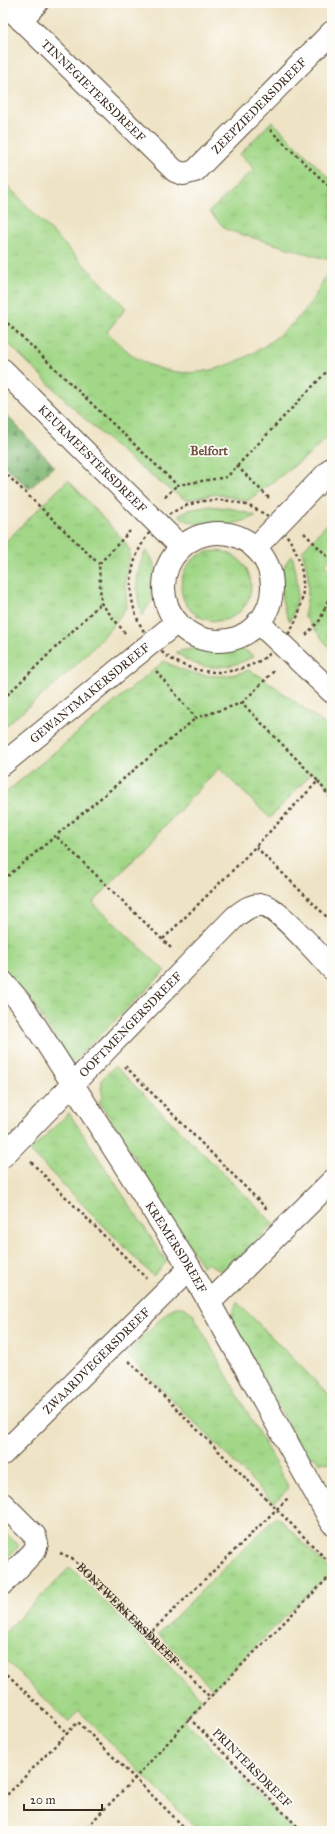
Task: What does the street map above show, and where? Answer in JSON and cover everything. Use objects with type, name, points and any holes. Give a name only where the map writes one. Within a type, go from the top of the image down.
[{"type":"street","name":"TINNEGIETERSDREEF","points":[[4,3],[175,171],[184,174]]},
{"type":"street","points":[[21,20],[37,3]]},
{"type":"street","name":"ZEEPZIEDERSDREEF","points":[[184,174],[195,171],[332,32]]},
{"type":"street","name":"KEURMEESTERSDREEF","points":[[3,370],[181,547]]},
{"type":"street","points":[[255,548],[332,468]]},
{"type":"street","points":[[218,533],[241,538],[255,548],[268,565],[272,579],[270,601],[264,614],[249,631],[241,636],[222,640],[202,638],[192,634],[177,622],[168,607],[164,582],[171,559],[181,547],[187,542],[202,535],[218,533]]},
{"type":"street","name":"GEWANTMAKERSDREEF","points":[[3,764],[177,622]]},
{"type":"street","points":[[258,622],[332,692]]},
{"type":"street","name":"OOFTMENGERSDREEF","points":[[8,1150],[74,1084],[107,1048],[235,917],[247,907],[264,905],[278,914],[332,969]]},
{"type":"street","name":"KREMERSDREEF","points":[[3,982],[21,1004],[74,1084],[190,1268],[306,1479],[325,1493],[332,1523]]},
{"type":"street","points":[[210,1302],[332,1181]]},
{"type":"street","name":"ZWAARDVEGERSDREEF","points":[[3,1454],[190,1268]]},
{"type":"street","points":[[3,1504],[35,1536],[37,1543],[35,1550],[3,1584]]},
{"type":"path","points":[[253,113],[332,189]]},
{"type":"path","points":[[3,319],[177,485],[227,477],[332,366]]},
{"type":"path","points":[[237,466],[282,520],[332,561]]},
{"type":"path","points":[[3,471],[99,564]]},
{"type":"path","points":[[332,589],[320,620],[286,648],[268,656],[252,666],[235,671],[216,673],[198,671],[181,665],[165,656],[151,643],[142,630],[135,615],[131,598],[130,582],[138,550],[146,536],[157,524],[181,507],[195,502],[217,500],[239,503],[282,520],[288,537],[296,551],[304,583],[302,600],[298,616],[291,631],[286,648],[264,683],[242,703],[318,781],[332,800]]},
{"type":"path","points":[[3,699],[101,604]]},
{"type":"path","points":[[324,608],[332,615]]},
{"type":"path","points":[[3,880],[57,837],[196,718]]},
{"type":"path","points":[[163,939],[256,847],[318,781]]},
{"type":"path","points":[[57,837],[188,965]]},
{"type":"path","points":[[256,847],[332,922]]},
{"type":"path","points":[[107,1048],[285,1228]]},
{"type":"path","points":[[8,1150],[163,1296]]},
{"type":"path","points":[[113,1345],[332,1565]]},
{"type":"path","points":[[148,1635],[306,1479]]},
{"type":"path","name":"BONTWERKERSDREEF","points":[[37,1543],[72,1558],[210,1697]]},
{"type":"path","points":[[83,1831],[135,1778],[189,1718],[332,1574]]},
{"type":"path","points":[[3,1670],[68,1734]]},
{"type":"path","name":"PRINTERSDREEF","points":[[189,1718],[302,1831]]},
{"type":"path","points":[[3,1799],[68,1734],[78,1722],[188,1831]]},
{"type":"green space","points":[[272,121],[332,181],[332,261],[227,230],[209,212],[254,169],[240,154]]},
{"type":"green space","points":[[3,181],[126,308],[107,332],[135,357],[157,367],[178,372],[200,372],[222,367],[243,359],[281,333],[303,313],[317,292],[332,264],[332,432],[310,454],[247,501],[216,494],[186,500],[137,465],[68,403],[3,338]]},
{"type":"green space","points":[[3,411],[54,466],[29,489],[3,464]]},
{"type":"green space","points":[[68,480],[125,542],[130,551],[125,582],[127,606],[100,640],[70,671],[3,728],[3,544]]},
{"type":"green space","points":[[210,506],[234,509],[256,516],[229,525],[197,524],[183,519],[179,515],[188,510]]},
{"type":"green space","points":[[332,519],[332,558],[325,565],[332,571],[332,580],[329,583],[332,586],[332,651],[304,616],[308,590],[308,575],[302,551]]},
{"type":"green space","points":[[146,550],[152,559],[155,568],[154,597],[142,616],[138,599],[137,582],[142,558]]},
{"type":"green space","points":[[216,551],[229,554],[241,561],[248,573],[251,586],[248,599],[241,611],[229,618],[216,621],[203,618],[191,611],[184,599],[181,586],[184,573],[191,561],[203,554]]},
{"type":"green space","points":[[292,555],[296,571],[297,596],[296,605],[290,621],[283,605],[281,578],[283,569]]},
{"type":"green space","points":[[234,647],[244,650],[254,656],[239,663],[222,667],[213,667],[197,664],[185,659],[176,652],[190,649],[219,649]]},
{"type":"green space","points":[[164,661],[184,670],[205,675],[227,675],[249,670],[262,677],[327,726],[332,735],[332,791],[313,772],[270,818],[219,768],[93,903],[165,971],[71,1064],[33,1003],[3,969],[3,795]]},
{"type":"green space","points":[[115,1066],[274,1224],[227,1269],[221,1271],[207,1263],[202,1266],[99,1101],[103,1097],[101,1088],[102,1079]]},
{"type":"green space","points":[[69,1113],[167,1262],[153,1276],[30,1151]]},
{"type":"green space","points":[[237,1302],[332,1398],[332,1463],[319,1462],[314,1456],[307,1460],[232,1321],[232,1314]]},
{"type":"green space","points":[[176,1307],[184,1307],[193,1314],[289,1488],[274,1503],[127,1354],[168,1311]]},
{"type":"green space","points":[[277,1516],[331,1571],[213,1689],[158,1634]]},
{"type":"green space","points":[[3,1530],[19,1546],[3,1562]]},
{"type":"green space","points":[[70,1567],[202,1699],[183,1719],[294,1831],[199,1831],[79,1711],[68,1722],[3,1657],[3,1634]]},
{"type":"district","name":"Belfort","points":[[209,450]]}]
